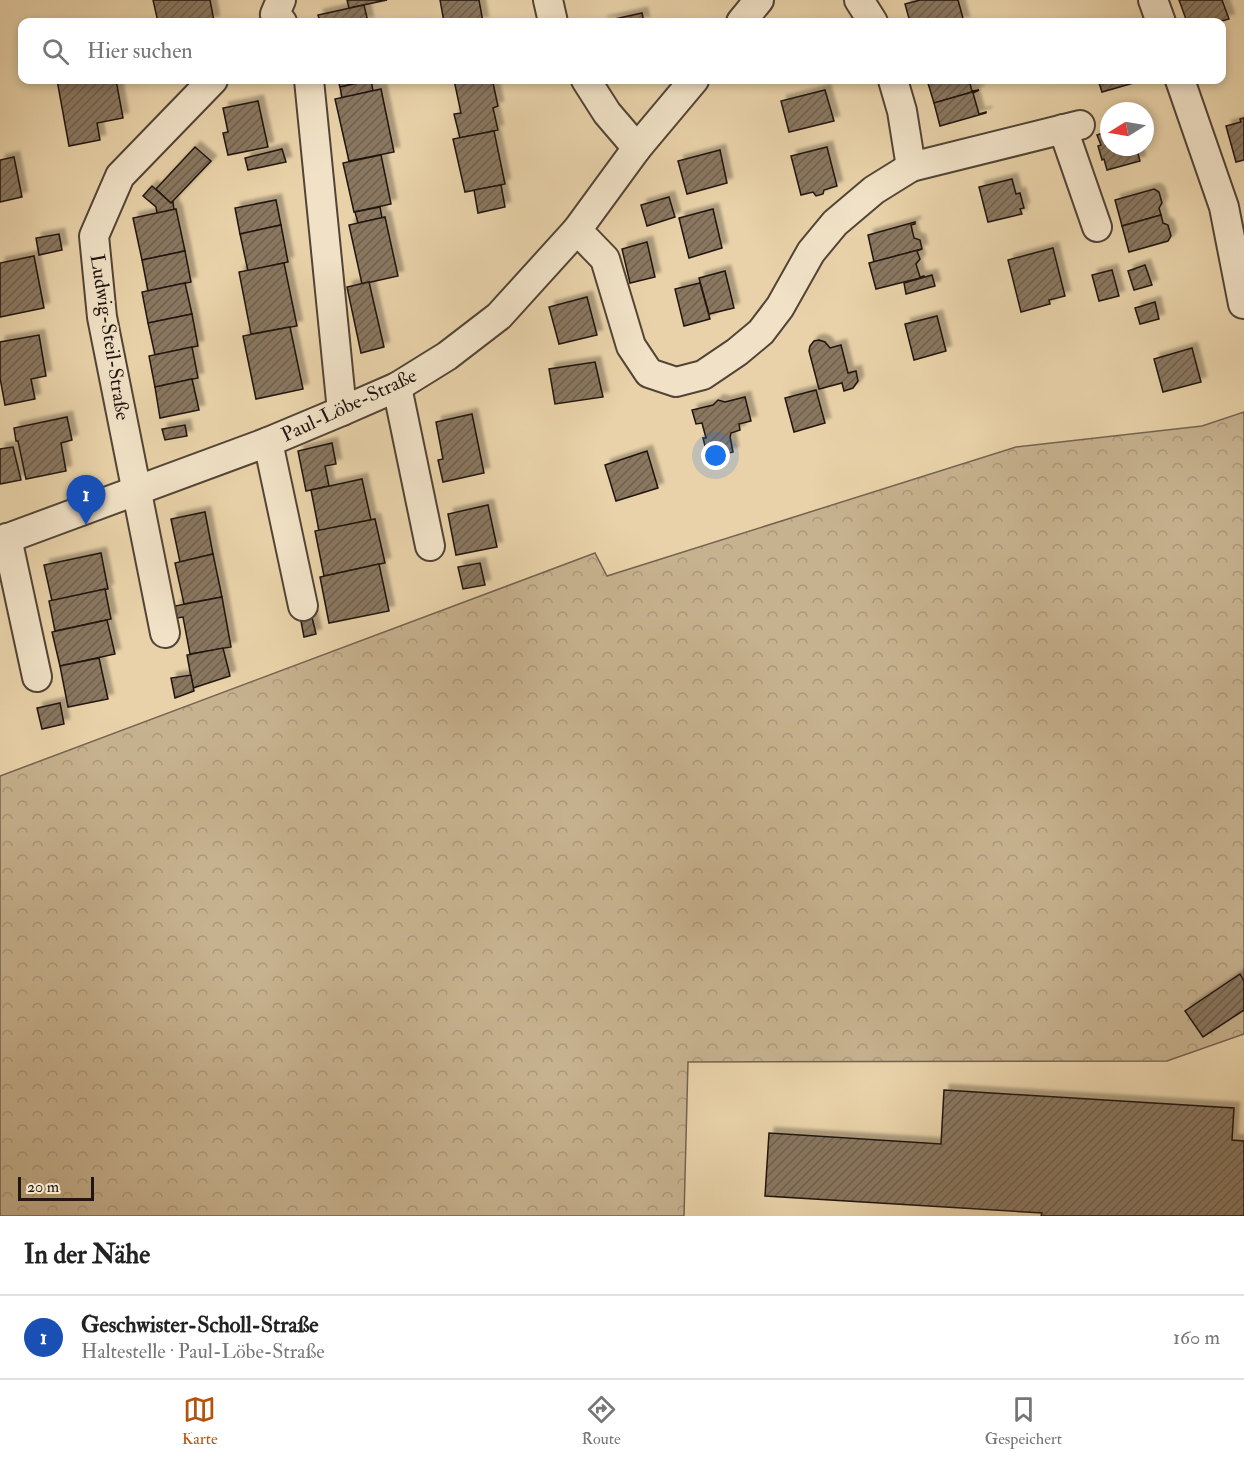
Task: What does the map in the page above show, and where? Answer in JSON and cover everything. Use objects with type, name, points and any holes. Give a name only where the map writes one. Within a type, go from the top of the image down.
[{"type":"street","points":[[548,0],[552,18]]},
{"type":"street","points":[[744,18],[759,0]]},
{"type":"street","points":[[859,0],[870,18]]},
{"type":"street","points":[[1153,0],[1160,18]]},
{"type":"street","name":"Ludwig-Steil-Straße","points":[[165,633],[102,316],[94,236],[120,176],[209,84]]},
{"type":"street","points":[[309,84],[342,411]]},
{"type":"street","points":[[589,84],[607,113],[637,148]]},
{"type":"street","name":"Paul-Löbe-Straße","points":[[4,539],[268,442],[397,387],[447,356],[499,316],[577,230],[637,148],[691,84]]},
{"type":"street","points":[[894,84],[902,111],[911,167]]},
{"type":"street","points":[[1181,84],[1224,207],[1243,304]]},
{"type":"street","points":[[577,230],[604,259],[631,346],[650,374],[676,382],[703,375],[761,333],[780,307],[811,252],[836,223],[874,190],[911,167],[1072,127],[1097,227]]},
{"type":"street","points":[[397,387],[430,546]]},
{"type":"street","points":[[268,442],[303,606]]},
{"type":"street","points":[[4,539],[37,677]]},
{"type":"green space","points":[[1244,412],[1244,1034],[1167,1061],[688,1062],[684,1216],[0,1216],[0,776],[595,553],[607,576],[1016,447],[1202,426]]},
{"type":"building","points":[[153,0],[210,0],[213,18],[157,18]]},
{"type":"building","points":[[347,0],[387,0],[349,8]]},
{"type":"building","points":[[440,0],[479,0],[482,18],[443,18]]},
{"type":"building","points":[[920,0],[958,0],[963,18],[909,18],[905,4]]},
{"type":"building","points":[[1179,0],[1222,0],[1229,19],[1226,18],[1186,18]]},
{"type":"building","points":[[364,5],[367,18],[319,18],[318,15]]},
{"type":"building","points":[[642,13],[643,18],[619,18]]},
{"type":"building","points":[[58,84],[117,84],[123,118],[97,123],[100,140],[69,146]]},
{"type":"building","points":[[372,84],[373,91],[342,98],[340,87]]},
{"type":"building","points":[[455,84],[493,84],[498,106],[493,108],[498,130],[460,138],[454,114],[461,113]]},
{"type":"building","points":[[928,84],[970,84],[972,91],[979,90],[934,103]]},
{"type":"building","points":[[1099,84],[1130,84],[1102,92]]},
{"type":"building","points":[[381,89],[394,152],[349,161],[335,99]]},
{"type":"building","points":[[825,90],[834,121],[789,132],[781,101]]},
{"type":"building","points":[[979,90],[973,93],[979,114],[986,113],[940,126],[934,103]]},
{"type":"building","points":[[258,101],[268,147],[228,155],[223,133],[228,132],[223,108]]},
{"type":"building","points":[[1244,118],[1244,160],[1236,162],[1226,126],[1241,122],[1240,119]]},
{"type":"building","points":[[494,131],[505,184],[465,192],[453,139]]},
{"type":"building","points":[[195,147],[211,161],[171,203],[156,189]]},
{"type":"building","points":[[827,147],[837,186],[824,190],[823,194],[816,196],[813,192],[801,195],[791,156]]},
{"type":"building","points":[[282,149],[286,162],[248,170],[245,158]]},
{"type":"building","points":[[720,150],[727,183],[687,194],[678,161]]},
{"type":"building","points":[[381,155],[391,204],[354,212],[343,163]]},
{"type":"building","points":[[1101,156],[1139,156],[1140,161],[1107,170],[1104,159],[1102,160]]},
{"type":"building","points":[[14,157],[22,197],[0,202],[0,160]]},
{"type":"building","points":[[1012,179],[1016,194],[1020,193],[1024,208],[1020,209],[1022,214],[988,222],[979,187]]},
{"type":"building","points":[[501,185],[505,207],[478,213],[474,190]]},
{"type":"building","points":[[152,186],[171,203],[173,202],[174,210],[157,213],[156,207],[143,196]]},
{"type":"building","points":[[1154,189],[1159,192],[1162,203],[1159,208],[1161,215],[1122,226],[1115,200]]},
{"type":"building","points":[[669,197],[675,217],[647,226],[641,205]]},
{"type":"building","points":[[276,200],[281,225],[240,234],[235,208]]},
{"type":"building","points":[[380,207],[382,218],[358,223],[355,212]]},
{"type":"building","points":[[176,209],[185,251],[142,260],[133,218]]},
{"type":"building","points":[[713,209],[722,248],[689,258],[679,218]]},
{"type":"building","points":[[1161,215],[1163,223],[1168,225],[1171,236],[1168,241],[1129,252],[1122,226]]},
{"type":"building","points":[[385,217],[398,276],[362,284],[349,225]]},
{"type":"building","points":[[915,222],[911,225],[914,238],[920,240],[922,249],[874,262],[868,235]]},
{"type":"building","points":[[281,225],[288,262],[248,271],[240,234]]},
{"type":"building","points":[[59,234],[62,250],[39,255],[36,238]]},
{"type":"building","points":[[647,242],[655,277],[630,283],[622,249]]},
{"type":"building","points":[[1053,248],[1065,296],[1049,300],[1050,304],[1021,312],[1008,260]]},
{"type":"building","points":[[922,249],[917,251],[920,259],[916,264],[920,277],[924,277],[876,289],[869,263]]},
{"type":"building","points":[[185,251],[191,282],[148,291],[142,260]]},
{"type":"building","points":[[34,256],[44,308],[0,317],[0,263]]},
{"type":"building","points":[[284,263],[297,326],[251,334],[239,272]]},
{"type":"building","points":[[1145,265],[1152,285],[1134,290],[1128,271]]},
{"type":"building","points":[[1112,270],[1119,296],[1099,301],[1092,275]]},
{"type":"building","points":[[725,271],[734,308],[709,314],[699,278]]},
{"type":"building","points":[[932,275],[935,286],[906,294],[904,283]]},
{"type":"building","points":[[369,282],[384,347],[361,353],[347,287]]},
{"type":"building","points":[[185,283],[192,314],[148,323],[142,292]]},
{"type":"building","points":[[700,283],[710,319],[684,326],[675,289]]},
{"type":"building","points":[[587,297],[597,335],[559,344],[549,307]]},
{"type":"building","points":[[1155,302],[1159,319],[1140,324],[1135,308]]},
{"type":"building","points":[[192,314],[198,346],[155,355],[148,323]]},
{"type":"building","points":[[937,316],[946,351],[914,360],[905,324]]},
{"type":"building","points":[[290,327],[303,389],[256,399],[243,336]]},
{"type":"building","points":[[39,335],[46,376],[31,379],[35,399],[5,405],[0,378],[0,342]]},
{"type":"building","points":[[814,341],[825,342],[830,348],[841,345],[848,373],[856,371],[858,381],[853,388],[844,391],[842,383],[819,389],[809,351]]},
{"type":"building","points":[[192,347],[198,378],[155,387],[149,356]]},
{"type":"building","points":[[1192,348],[1201,382],[1163,392],[1154,359]]},
{"type":"building","points":[[595,362],[603,397],[555,404],[549,369]]},
{"type":"building","points":[[192,379],[199,410],[160,418],[155,387]]},
{"type":"building","points":[[816,390],[825,423],[794,432],[785,398]]},
{"type":"building","points":[[745,397],[751,421],[739,424],[740,430],[731,433],[733,452],[708,458],[702,423],[696,424],[692,410],[713,405],[718,400],[725,402]]},
{"type":"building","points":[[472,414],[484,473],[443,482],[438,460],[443,459],[436,422]]},
{"type":"building","points":[[67,417],[72,440],[61,443],[66,471],[26,479],[14,428]]},
{"type":"building","points":[[185,425],[187,436],[165,440],[162,429]]},
{"type":"building","points":[[332,443],[336,464],[325,466],[329,486],[306,491],[298,451]]},
{"type":"building","points":[[13,447],[21,480],[0,484],[0,449]]},
{"type":"building","points":[[647,451],[658,488],[616,501],[605,465]]},
{"type":"building","points":[[362,479],[371,520],[319,531],[311,490]]},
{"type":"building","points":[[488,505],[497,547],[456,555],[448,514]]},
{"type":"building","points":[[205,512],[213,554],[180,562],[171,519]]},
{"type":"building","points":[[375,519],[385,563],[324,576],[315,531]]},
{"type":"building","points":[[101,553],[108,589],[52,601],[44,565]]},
{"type":"building","points":[[213,554],[222,597],[184,604],[175,563]]},
{"type":"building","points":[[480,563],[485,585],[463,589],[458,567]]},
{"type":"building","points":[[379,564],[389,611],[329,623],[320,577]]},
{"type":"building","points":[[105,589],[111,619],[55,631],[49,601]]},
{"type":"building","points":[[222,597],[231,647],[190,654],[183,617],[177,618],[175,606]]},
{"type":"building","points":[[311,613],[316,634],[304,637],[300,616]]},
{"type":"building","points":[[107,620],[115,654],[60,666],[52,632]]},
{"type":"building","points":[[223,648],[230,676],[193,688],[187,655]]},
{"type":"building","points":[[99,658],[108,699],[68,707],[60,666]]},
{"type":"building","points":[[191,675],[194,691],[175,698],[171,678]]},
{"type":"building","points":[[60,703],[64,724],[42,729],[37,708]]},
{"type":"building","points":[[1240,974],[1244,981],[1244,1010],[1203,1037],[1185,1011]]},
{"type":"building","points":[[944,1090],[1234,1108],[1232,1140],[1244,1141],[1244,1216],[1041,1216],[1042,1213],[765,1196],[769,1133],[941,1144]]},
{"type":"place","name":"Geschwister-Scholl-Straße","points":[[86,525]]}]
